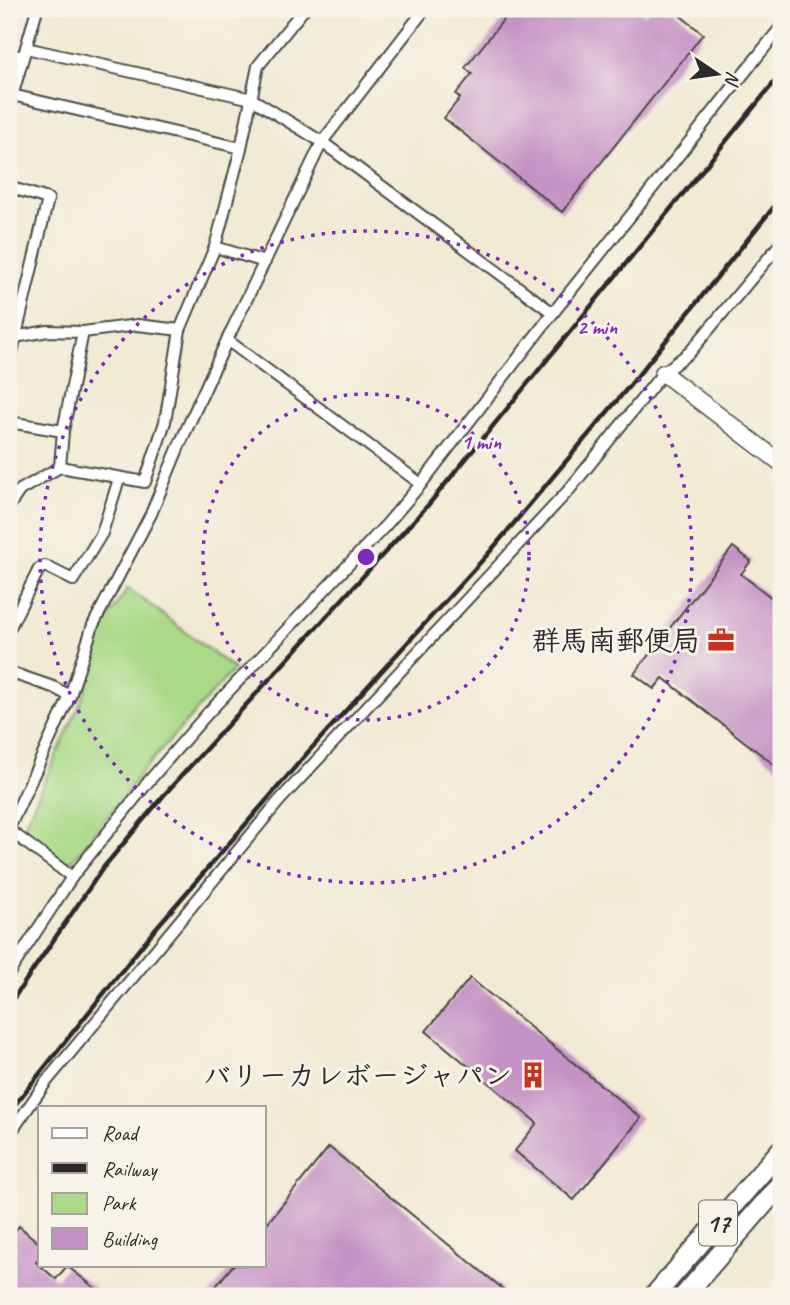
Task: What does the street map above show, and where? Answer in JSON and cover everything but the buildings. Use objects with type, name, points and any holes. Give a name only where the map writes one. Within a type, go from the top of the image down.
[{"type":"highway","name":"17","points":[[654,1296],[781,1150]]},
{"type":"highway","name":"17","points":[[684,1296],[781,1184]]},
{"type":"street","points":[[9,107],[37,9]]},
{"type":"street","points":[[9,506],[20,489],[60,467],[145,482],[165,422],[180,330],[215,247],[241,148],[258,66],[304,9]]},
{"type":"street","points":[[72,877],[9,829],[70,696],[93,625],[151,514],[227,340],[322,142],[425,9]]},
{"type":"street","points":[[9,973],[72,877],[148,782],[421,484],[552,313],[781,27]]},
{"type":"street","points":[[9,54],[25,53],[252,99],[322,142],[552,313]]},
{"type":"street","points":[[12,95],[241,148]]},
{"type":"street","points":[[9,187],[48,199],[11,338],[9,365]]},
{"type":"street","points":[[9,1135],[46,1082],[279,801],[569,490],[663,373],[691,352],[781,243]]},
{"type":"street","points":[[215,247],[265,262]]},
{"type":"street","points":[[11,338],[48,331],[83,332],[138,325],[180,330]]},
{"type":"street","points":[[60,467],[63,431],[83,332]]},
{"type":"street","points":[[227,340],[421,484]]},
{"type":"street","points":[[663,373],[781,463]]},
{"type":"street","points":[[9,422],[63,431]]},
{"type":"street","points":[[9,629],[12,615],[39,569],[45,566],[73,580],[102,533],[119,479]]},
{"type":"street","points":[[9,672],[53,687],[70,696]]},
{"type":"green space","points":[[128,588],[234,669],[146,767],[72,861],[64,862],[27,835],[24,826],[84,695],[104,625]]},
{"type":"railway","points":[[9,1005],[103,868],[164,795],[429,504],[781,74]]},
{"type":"railway","points":[[9,1112],[156,928],[309,751],[488,554],[631,384],[781,198]]},
{"type":"place","name":"群馬南郵便局","points":[[721,640]]},
{"type":"place","name":"バリーカレボージャパン","points":[[533,1075]]}]
